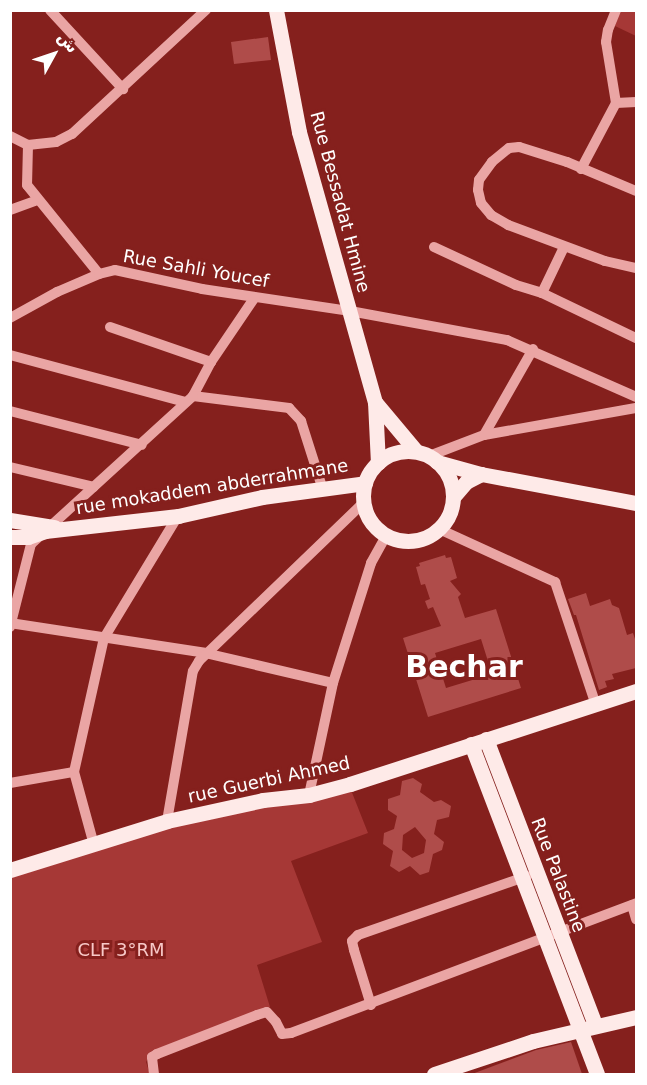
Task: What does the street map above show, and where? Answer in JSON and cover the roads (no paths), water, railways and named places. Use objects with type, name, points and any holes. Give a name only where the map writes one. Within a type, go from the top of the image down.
[{"type":"main road","name":"Rue Bessadat Hmine","points":[[276,10],[299,132],[375,402],[378,463]]},
{"type":"main road","name":"Rue Bessadat Hmine","points":[[375,402],[427,456]]},
{"type":"main road","points":[[427,456],[445,471],[453,497],[451,509],[439,529],[419,540],[408,542],[386,536],[370,520],[363,503],[364,483],[378,463],[402,451],[427,456],[480,474],[636,503]]},
{"type":"main road","points":[[453,497],[466,482],[480,474]]},
{"type":"main road","name":"rue mokaddem abderrahmane","points":[[10,537],[28,537],[54,529],[178,516],[322,487],[364,483]]},
{"type":"main road","name":"rue mokaddem abderrahmane","points":[[10,520],[54,529]]},
{"type":"main road","name":"rue Guerbi Ahmed","points":[[10,870],[167,821],[263,800],[309,795],[636,691]]},
{"type":"main road","name":"Rue Palastine","points":[[478,742],[588,1026],[597,1074]]},
{"type":"main road","points":[[434,1074],[454,1071],[533,1041],[588,1026],[636,1017]]},
{"type":"street","points":[[50,10],[123,89]]},
{"type":"street","points":[[10,136],[28,145],[56,141],[72,134],[206,10]]},
{"type":"street","points":[[581,169],[616,103],[606,42],[616,10]]},
{"type":"street","points":[[616,103],[636,102]]},
{"type":"street","points":[[28,145],[25,179],[38,200],[69,234],[99,274]]},
{"type":"street","points":[[636,190],[519,147],[509,148],[498,155],[479,180],[480,203],[491,215],[508,225],[564,247],[636,268]]},
{"type":"street","points":[[10,210],[38,200]]},
{"type":"street","points":[[435,247],[516,285],[542,293],[636,338]]},
{"type":"street","points":[[542,293],[564,247]]},
{"type":"street","name":"Rue Sahli Youcef","points":[[10,318],[57,292],[99,274],[115,270],[202,289],[350,311],[507,340],[532,349],[636,397]]},
{"type":"street","points":[[255,297],[189,399],[142,445],[94,487],[54,529],[31,544],[11,624],[206,653],[333,683]]},
{"type":"street","points":[[110,327],[211,362]]},
{"type":"street","points":[[484,435],[532,349]]},
{"type":"street","points":[[10,355],[189,399],[289,408],[301,421],[322,487]]},
{"type":"street","points":[[427,456],[484,435],[636,408]]},
{"type":"street","points":[[10,411],[142,445]]},
{"type":"street","points":[[10,467],[94,487]]},
{"type":"street","points":[[167,821],[193,671],[206,653],[363,503]]},
{"type":"street","points":[[94,845],[74,772],[104,638],[178,516]]},
{"type":"street","points":[[439,529],[555,582],[596,705]]},
{"type":"street","points":[[309,795],[333,683],[371,563],[386,536]]},
{"type":"street","points":[[10,783],[74,772]]},
{"type":"street","points":[[371,1005],[352,941],[358,935],[530,875]]},
{"type":"street","points":[[154,1074],[152,1057],[157,1054],[257,1015],[267,1012],[276,1022],[282,1034],[291,1034],[634,904],[636,919]]},
{"type":"district","name":"Bechar","points":[[464,667]]},
{"type":"park label","name":"CLF 3°RM","points":[[121,950]]}]
